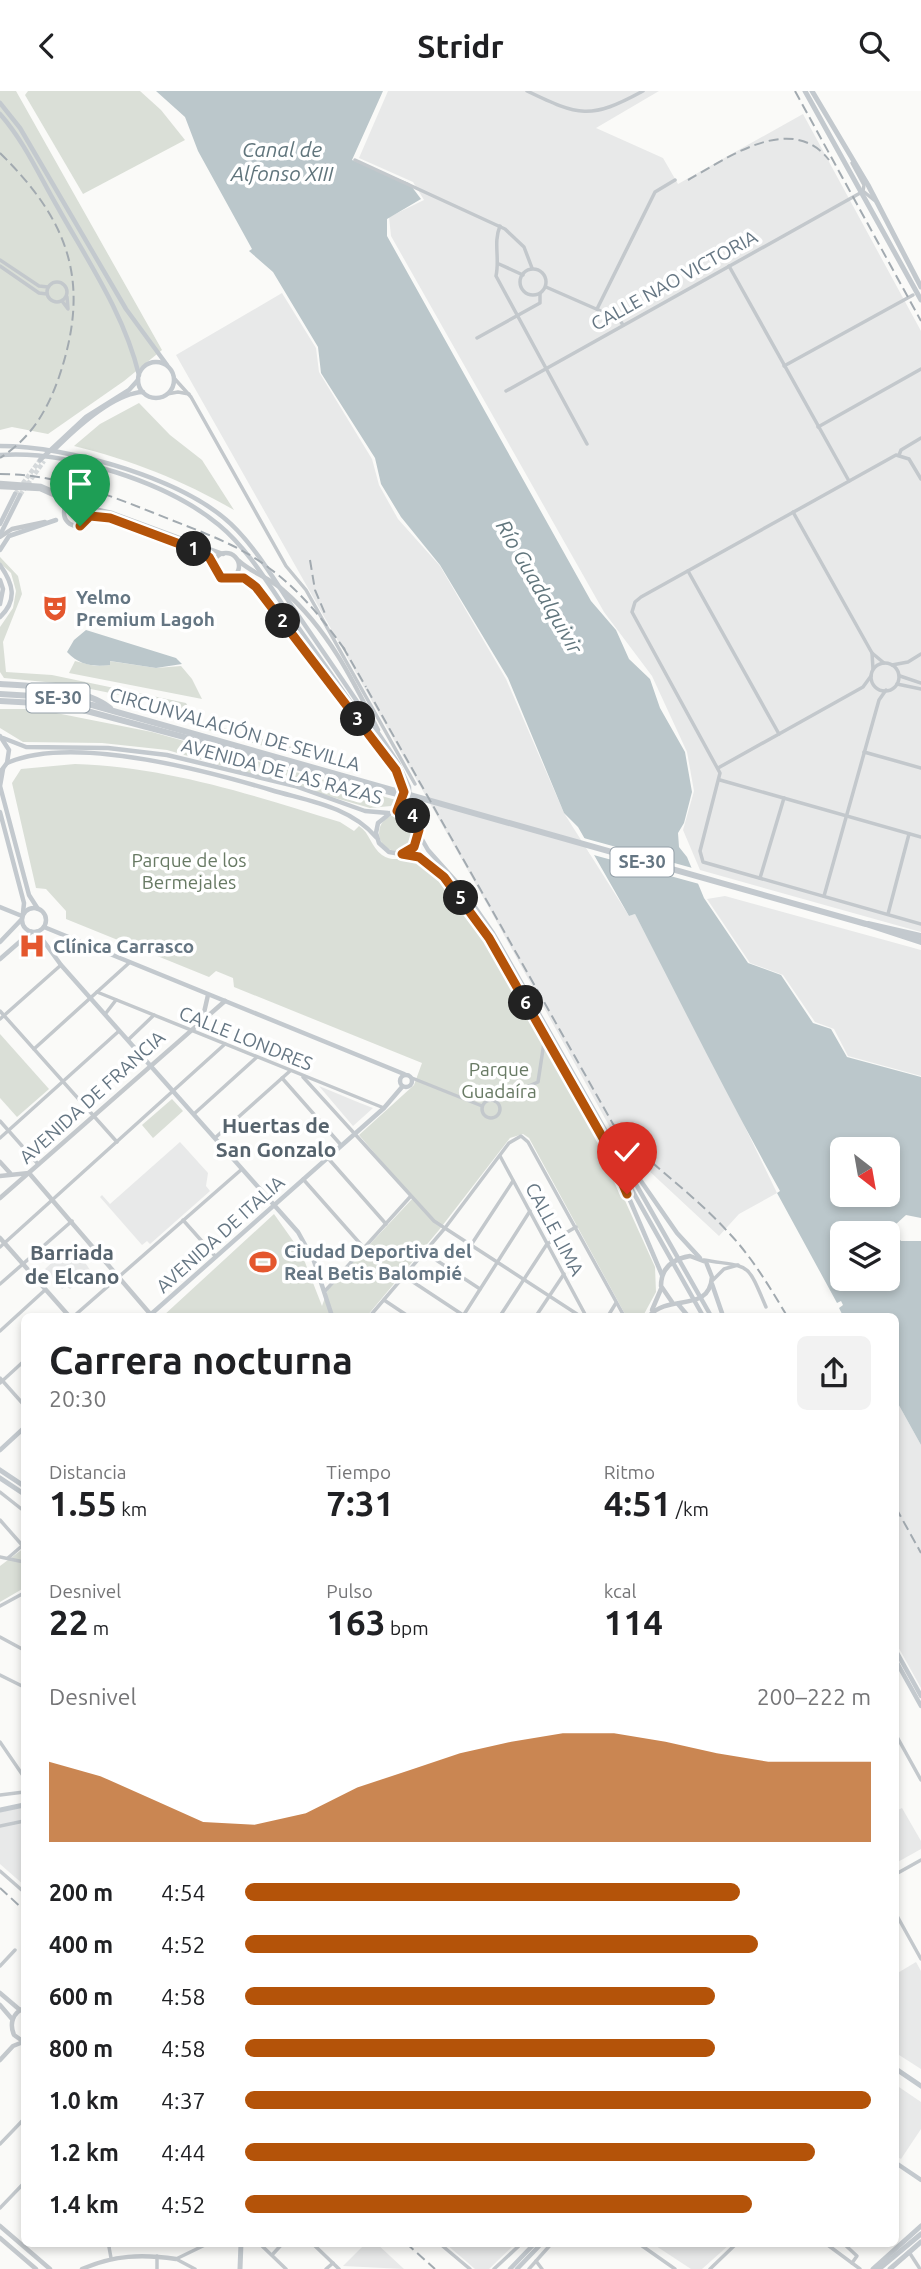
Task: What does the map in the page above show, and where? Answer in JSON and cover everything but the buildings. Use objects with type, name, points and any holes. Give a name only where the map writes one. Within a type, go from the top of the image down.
[{"type":"highway","points":[[0,685],[55,690],[103,702],[114,711]]},
{"type":"highway","name":"CIRCUNVALACIÓN DE SEVILLA","points":[[0,694],[50,697],[114,711],[169,730]]},
{"type":"highway","name":"CIRCUNVALACIÓN DE SEVILLA","points":[[0,701],[63,706],[169,730],[866,924],[921,936]]},
{"type":"highway","name":"CIRCUNVALACIÓN DE SEVILLA","points":[[866,924],[921,943]]},
{"type":"main road","points":[[805,91],[921,287]]},
{"type":"main road","points":[[812,91],[852,163],[868,185],[871,202],[921,300]]},
{"type":"main road","points":[[0,103],[20,128],[126,309],[167,365],[174,378],[167,394],[156,397],[143,391],[134,393],[98,413],[42,461],[86,417],[129,390],[151,363],[167,365]]},
{"type":"main road","points":[[0,114],[41,178],[118,314],[132,346],[143,391]]},
{"type":"main road","points":[[0,446],[30,446],[84,457],[135,473],[191,496],[237,529],[381,747],[403,785],[397,811]]},
{"type":"main road","points":[[0,455],[29,454],[79,462],[131,479],[202,512],[234,538],[383,740],[407,781],[411,815]]},
{"type":"main road","points":[[0,524],[18,494],[0,536]]},
{"type":"main road","points":[[0,550],[9,536],[56,520]]},
{"type":"main road","points":[[0,565],[8,575],[13,595],[9,606],[0,617]]},
{"type":"main road","points":[[0,580],[3,596],[0,604]]},
{"type":"main road","points":[[2,737],[9,750],[7,763],[1,770],[2,793],[29,895],[45,916],[44,927]]},
{"type":"main road","name":"AVENIDA DE LAS RAZAS","points":[[2,737],[26,747],[108,748],[167,755],[295,786],[365,811],[389,813]]},
{"type":"main road","name":"AVENIDA DE LAS RAZAS","points":[[7,763],[23,756],[47,754],[108,755],[166,762],[326,805],[358,818],[376,837]]},
{"type":"main road","points":[[702,1313],[489,938],[460,897],[429,863],[386,850],[376,837],[378,823],[389,813],[397,811],[411,815],[418,823],[419,834],[428,850],[461,887],[494,933],[709,1313]]},
{"type":"main road","points":[[0,813],[23,900],[23,926],[34,932],[275,1203],[306,1245],[331,1313]]},
{"type":"main road","points":[[402,854],[414,847],[419,834]]},
{"type":"main road","points":[[0,907],[22,916]]},
{"type":"main road","points":[[0,942],[30,908],[38,909]]},
{"type":"main road","points":[[0,959],[44,927],[412,1078]]},
{"type":"main road","points":[[402,1087],[400,1084],[404,1074]]},
{"type":"main road","name":"AVENIDA DE ITALIA","points":[[153,1313],[384,1108],[402,1087],[408,1086],[412,1078]]},
{"type":"main road","points":[[610,1136],[677,1233],[701,1259]]},
{"type":"main road","points":[[604,1140],[662,1275]]},
{"type":"main road","points":[[712,1283],[722,1313]]},
{"type":"main road","points":[[678,1304],[686,1313]]},
{"type":"main road","points":[[0,1450],[21,1431]]},
{"type":"main road","points":[[0,1443],[8,1443]]},
{"type":"main road","points":[[0,1470],[21,1484]]},
{"type":"main road","points":[[0,1478],[21,1492]]},
{"type":"main road","points":[[899,1662],[921,1696]]},
{"type":"main road","points":[[899,1663],[921,1706]]},
{"type":"main road","points":[[0,1810],[21,1806]]},
{"type":"main road","points":[[899,2071],[921,2086]]},
{"type":"main road","points":[[899,2165],[921,2180]]},
{"type":"main road","points":[[899,2246],[921,2226]]},
{"type":"main road","points":[[881,2269],[921,2234]]},
{"type":"main road","points":[[890,2269],[921,2242]]},
{"type":"main road","points":[[240,2269],[241,2247]]},
{"type":"main road","points":[[510,2269],[531,2247]]},
{"type":"main road","points":[[517,2269],[538,2247]]},
{"type":"main road","points":[[873,2269],[898,2247]]},
{"type":"street","points":[[527,91],[567,110],[583,113],[601,111],[643,91]]},
{"type":"street","points":[[355,160],[500,226],[518,239],[532,262],[532,268]]},
{"type":"street","points":[[852,163],[864,185],[863,191]]},
{"type":"street","points":[[597,309],[656,192],[675,180]]},
{"type":"street","points":[[859,185],[856,195],[871,202]]},
{"type":"street","name":"CALLE NAO VICTORIA","points":[[506,391],[863,191]]},
{"type":"street","points":[[500,226],[495,238],[499,264],[496,276],[587,444]]},
{"type":"street","points":[[0,260],[39,286],[48,287],[59,282],[65,286],[68,309],[62,301]]},
{"type":"street","points":[[499,264],[523,275]]},
{"type":"street","points":[[0,266],[39,293],[47,294]]},
{"type":"street","points":[[729,266],[849,481]]},
{"type":"street","points":[[532,268],[523,275],[520,283],[524,290],[533,295],[546,287]]},
{"type":"street","points":[[532,268],[540,273],[546,287],[619,319],[623,325]]},
{"type":"street","points":[[48,287],[47,294],[52,301],[62,301]]},
{"type":"street","points":[[62,301],[67,293]]},
{"type":"street","points":[[477,338],[540,303],[540,293]]},
{"type":"street","points":[[784,366],[913,295]]},
{"type":"street","points":[[818,427],[921,369]]},
{"type":"street","points":[[174,378],[189,395],[286,566],[306,590],[415,784]]},
{"type":"street","points":[[167,394],[178,392],[189,395]]},
{"type":"street","points":[[921,438],[905,447],[899,455],[640,597],[632,607],[632,612],[719,768],[720,780],[700,855],[702,862],[921,924]]},
{"type":"street","points":[[899,455],[909,459],[921,479]]},
{"type":"street","points":[[0,485],[40,489],[60,498],[67,522]]},
{"type":"street","points":[[0,485],[41,486],[82,501],[90,508],[112,513],[232,555],[283,589],[313,620],[333,647],[383,740]]},
{"type":"street","points":[[65,508],[74,500]]},
{"type":"street","points":[[0,536],[12,529],[56,520],[80,526],[90,516],[90,508]]},
{"type":"street","points":[[793,512],[872,653],[884,663],[908,662]]},
{"type":"street","points":[[90,516],[110,518],[185,546],[205,555],[221,578],[244,578],[256,587],[381,747]]},
{"type":"street","points":[[213,565],[223,554]]},
{"type":"street","points":[[232,578],[239,571],[239,561]]},
{"type":"street","points":[[688,571],[779,734]]},
{"type":"street","points":[[719,768],[863,687],[873,669],[872,653]]},
{"type":"street","points":[[897,684],[899,675],[908,662],[921,654]]},
{"type":"street","points":[[873,669],[884,663]]},
{"type":"street","points":[[892,664],[899,675],[921,683]]},
{"type":"street","points":[[871,676],[879,700]]},
{"type":"street","points":[[824,896],[879,700],[886,690],[897,684],[921,689]]},
{"type":"street","points":[[863,687],[886,690]]},
{"type":"street","points":[[864,752],[921,768]]},
{"type":"street","points":[[720,780],[921,837]]},
{"type":"street","points":[[760,878],[784,798]]},
{"type":"street","points":[[887,914],[909,834]]},
{"type":"street","points":[[34,1049],[129,963]]},
{"type":"street","points":[[0,1019],[2,1013],[61,965]]},
{"type":"street","name":"CALLE LONDRES","points":[[97,992],[384,1108]]},
{"type":"street","points":[[203,1017],[208,1005],[208,995]]},
{"type":"street","points":[[106,1013],[116,1000]]},
{"type":"street","name":"AVENIDA DE FRANCIA","points":[[0,1198],[203,1017],[225,1001]]},
{"type":"street","points":[[208,1005],[213,1010]]},
{"type":"street","points":[[2,1013],[117,1143]]},
{"type":"street","points":[[129,1039],[154,1015]]},
{"type":"street","points":[[0,1138],[121,1030]]},
{"type":"street","points":[[482,1106],[486,1101],[495,1101],[538,1082],[545,1036]]},
{"type":"street","points":[[2,1245],[225,1044]]},
{"type":"street","points":[[195,1113],[257,1057]]},
{"type":"street","points":[[216,1137],[290,1071]]},
{"type":"street","points":[[303,1077],[410,1197],[445,1228],[575,1313]]},
{"type":"street","points":[[282,1078],[341,1145]]},
{"type":"street","points":[[412,1078],[482,1106],[485,1115],[495,1116],[499,1110],[495,1101]]},
{"type":"street","points":[[0,1121],[38,1164]]},
{"type":"street","points":[[372,1313],[445,1228],[500,1156],[516,1137],[521,1136],[528,1142],[622,1313]]},
{"type":"street","name":"CALLE LIMA","points":[[500,1156],[584,1313]]},
{"type":"street","points":[[327,1157],[386,1224]]},
{"type":"street","points":[[0,1162],[10,1173]]},
{"type":"street","points":[[78,1313],[243,1167]]},
{"type":"street","points":[[0,1176],[29,1173],[121,1276],[149,1313]]},
{"type":"street","points":[[303,1179],[364,1248]]},
{"type":"street","points":[[471,1245],[513,1181]]},
{"type":"street","points":[[324,1291],[410,1197]]},
{"type":"street","points":[[466,1313],[530,1211]]},
{"type":"street","points":[[0,1284],[72,1220]]},
{"type":"street","points":[[183,1220],[216,1257]]},
{"type":"street","points":[[502,1313],[547,1244],[576,1227]]},
{"type":"street","points":[[0,1238],[2,1245],[23,1264],[66,1313]]},
{"type":"street","points":[[424,1252],[480,1289]]},
{"type":"street","points":[[701,1259],[711,1269],[712,1283]]},
{"type":"street","points":[[650,1313],[661,1289],[662,1275],[676,1260],[701,1259],[740,1265],[754,1279],[766,1307]]},
{"type":"street","points":[[661,1289],[672,1302],[678,1304],[694,1300],[724,1269],[740,1265]]},
{"type":"street","points":[[538,1313],[564,1274]]},
{"type":"street","points":[[404,1276],[460,1313]]},
{"type":"street","points":[[0,1331],[46,1290]]},
{"type":"street","points":[[383,1299],[404,1313]]},
{"type":"street","points":[[610,1313],[617,1302]]},
{"type":"street","points":[[652,1313],[657,1307],[672,1302]]},
{"type":"street","points":[[21,1364],[1,1381],[21,1402]]},
{"type":"street","points":[[0,1493],[21,1509]]},
{"type":"street","points":[[0,1520],[21,1542]]},
{"type":"street","points":[[8,1559],[21,1546]]},
{"type":"street","points":[[0,1557],[21,1561]]},
{"type":"street","points":[[0,1607],[21,1595]]},
{"type":"street","points":[[0,1637],[21,1648]]},
{"type":"street","points":[[0,1675],[21,1686]]},
{"type":"street","points":[[899,1740],[921,1780]]},
{"type":"street","points":[[0,1742],[21,1773]]},
{"type":"street","points":[[0,1795],[21,1792]]},
{"type":"street","points":[[0,1826],[21,1822]]},
{"type":"street","points":[[899,1872],[921,1860]]},
{"type":"street","points":[[914,1864],[921,1866]]},
{"type":"street","points":[[0,1871],[21,1889]]},
{"type":"street","points":[[899,1919],[921,1959]]},
{"type":"street","points":[[0,1966],[15,1950]]},
{"type":"street","points":[[0,1993],[21,2008]]},
{"type":"street","points":[[0,2005],[12,2019],[13,2046]]},
{"type":"street","points":[[12,2019],[21,2011]]},
{"type":"street","points":[[14,2035],[21,2040]]},
{"type":"street","points":[[0,2060],[13,2046],[21,2043]]},
{"type":"street","points":[[0,2144],[21,2122]]},
{"type":"street","points":[[0,2208],[21,2186]]},
{"type":"street","points":[[0,2227],[21,2245]]},
{"type":"street","points":[[0,2238],[36,2269]]},
{"type":"street","points":[[23,2247],[50,2269]]},
{"type":"street","points":[[109,2247],[111,2258]]},
{"type":"street","points":[[176,2259],[201,2247]]},
{"type":"street","points":[[263,2247],[286,2269]]},
{"type":"street","points":[[272,2256],[280,2247]]},
{"type":"street","points":[[316,2247],[339,2269]]},
{"type":"street","points":[[444,2247],[470,2269]]},
{"type":"street","points":[[494,2269],[518,2247]]},
{"type":"street","points":[[530,2269],[549,2247]]},
{"type":"street","points":[[644,2247],[675,2269]]},
{"type":"street","points":[[710,2269],[733,2247]]},
{"type":"street","points":[[830,2247],[860,2269]]},
{"type":"street","points":[[849,2247],[857,2256],[852,2263]]},
{"type":"street","points":[[909,2252],[920,2269]]},
{"type":"street","points":[[156,2269],[157,2256]]},
{"type":"street","points":[[82,2269],[111,2258],[157,2256],[176,2259],[194,2269]]},
{"type":"street","points":[[536,2262],[542,2269]]},
{"type":"street","points":[[326,2269],[332,2263]]},
{"type":"shaded area","points":[[388,91],[659,91],[596,128],[663,158],[678,184],[803,114],[921,331],[921,932],[700,870],[683,830],[694,791],[687,752],[652,676],[604,612],[391,236],[389,217],[424,200],[413,182],[359,158]]},
{"type":"shaded area","points":[[282,293],[316,348],[319,372],[372,459],[379,485],[398,519],[440,566],[506,679],[564,813],[629,916],[635,914],[713,1061],[777,1193],[739,1214],[719,1236],[618,1142],[488,906],[176,355]]},
{"type":"shaded area","points":[[725,896],[921,950],[921,1076],[848,1056],[834,1029],[815,1022],[783,975],[750,963],[707,899]]},
{"type":"shaded area","points":[[319,1086],[360,1103],[373,1108],[353,1126]]},
{"type":"shaded area","points":[[180,1142],[208,1173],[206,1186],[210,1191],[150,1244],[147,1241],[142,1245],[100,1197],[102,1195],[110,1204]]},
{"type":"shaded area","points":[[69,1247],[82,1258],[90,1270],[70,1289],[66,1286],[62,1289],[45,1269]]},
{"type":"shaded area","points":[[899,1405],[921,1445],[921,1688],[899,1648]]},
{"type":"shaded area","points":[[21,1807],[21,1882],[0,1864],[0,1811]]},
{"type":"shaded area","points":[[902,1808],[921,1841],[921,1849],[899,1861],[899,1810]]},
{"type":"shaded area","points":[[916,1962],[921,1971],[921,2069],[899,2055],[899,1972]]},
{"type":"shaded area","points":[[899,2087],[921,2102],[921,2129],[901,2159]]},
{"type":"shaded area","points":[[362,2247],[380,2247],[404,2269],[343,2266]]},
{"type":"shaded area","points":[[449,2247],[512,2247],[489,2269],[475,2269]]},
{"type":"shaded area","points":[[658,2247],[727,2247],[702,2269],[691,2269]]},
{"type":"green space","points":[[0,91],[16,91],[162,350],[124,381],[48,434],[12,427],[0,430]]},
{"type":"green space","points":[[28,91],[140,91],[161,110],[185,140],[83,194],[25,95]]},
{"type":"green space","points":[[139,403],[170,435],[202,460],[234,510],[156,472],[74,446],[100,424]]},
{"type":"green space","points":[[0,557],[18,576],[22,594],[3,642],[6,672],[52,675],[186,703],[195,720],[335,759],[334,761],[301,757],[191,725],[179,707],[66,684],[4,678],[0,672],[0,627],[13,608],[16,591],[11,573],[0,563]]},
{"type":"green space","points":[[75,661],[95,666],[110,665],[109,661],[156,668],[181,666],[192,679],[202,699],[69,673]]},
{"type":"green space","points":[[0,709],[36,709],[152,732],[396,800],[391,806],[370,808],[167,750],[102,743],[23,742],[0,728]]},
{"type":"green space","points":[[75,764],[109,766],[209,784],[340,822],[354,831],[359,826],[382,855],[390,859],[414,860],[432,871],[455,896],[474,923],[594,1132],[655,1267],[656,1292],[645,1313],[624,1313],[529,1138],[523,1134],[510,1138],[439,1230],[370,1313],[166,1313],[274,1214],[301,1252],[322,1306],[328,1289],[413,1198],[359,1135],[414,1085],[422,1063],[234,987],[233,978],[216,971],[209,977],[66,919],[66,911],[46,889],[36,888],[12,783],[21,769]]},
{"type":"green space","points":[[397,815],[410,820],[415,833],[410,846],[397,851],[384,846],[379,833],[384,820]]},
{"type":"green space","points":[[0,1034],[49,1089],[17,1117],[0,1098]]},
{"type":"green space","points":[[172,1099],[183,1111],[153,1138],[142,1125]]},
{"type":"green space","points":[[21,1550],[21,1590],[0,1602],[0,1566]]},
{"type":"water","name":"Canal de Alfonso XIII","points":[[156,91],[383,91],[352,160],[409,183],[421,199],[387,219],[387,236],[591,601],[616,630],[629,659],[650,679],[660,708],[685,752],[692,792],[684,823],[678,833],[679,847],[687,857],[704,898],[748,963],[781,975],[813,1023],[831,1029],[847,1057],[921,1077],[921,1218],[906,1215],[899,1221],[830,1221],[830,1290],[777,1193],[780,1191],[635,914],[629,916],[578,827],[564,813],[508,678],[440,565],[401,517],[381,484],[375,458],[321,373],[318,347],[273,272],[249,251],[252,249],[198,151],[185,117]]},
{"type":"water","points":[[86,630],[176,658],[182,664],[156,668],[110,661],[110,665],[104,666],[81,662],[67,652],[74,640]]},
{"type":"water","name":"Canal de Alfonso XIII","points":[[900,1240],[921,1241],[921,1445],[899,1405],[899,1313],[842,1313],[839,1308],[843,1305],[841,1301],[837,1303],[830,1291],[900,1291]]},
{"type":"pier","points":[[580,837],[696,869],[703,885],[590,854]]},
{"type":"tunnel","points":[[15,494],[40,460]]},
{"type":"tunnel","points":[[20,495],[44,461]]},
{"type":"railway","points":[[795,91],[921,321]]},
{"type":"railway","points":[[688,180],[739,152],[778,139],[796,139],[814,146],[829,160]]},
{"type":"railway","points":[[0,153],[24,179],[58,229],[68,256],[73,283],[69,343],[49,401],[29,433],[0,458]]},
{"type":"railway","points":[[0,474],[44,478],[86,488],[233,546],[258,560],[292,587],[348,654]]},
{"type":"railway","points":[[310,560],[315,590],[326,616]]},
{"type":"railway","points":[[343,647],[366,687]]},
{"type":"railway","points":[[367,689],[613,1124],[737,1242],[760,1272],[785,1313]]},
{"type":"railway","points":[[899,1513],[921,1553]]},
{"type":"railway","points":[[0,1888],[21,1907]]},
{"type":"railway","points":[[410,2247],[435,2269]]},
{"type":"place","name":"Yelmo Premium Lagoh","points":[[55,608]]},
{"type":"place","name":"Clínica Carrasco","points":[[32,946]]},
{"type":"place","name":"Ciudad Deportiva del Real Betis Balompié","points":[[263,1262]]},
{"type":"district","name":"Huertas de San Gonzalo","points":[[276,1138]]},
{"type":"district","name":"Barriada de Elcano","points":[[72,1265]]},
{"type":"route","points":[[80,526],[87,523],[90,516],[110,518],[201,552],[209,557],[215,573],[221,578],[238,577],[253,583],[381,747],[401,778],[404,792],[397,811],[404,811],[413,817],[419,830],[419,839],[414,847],[402,854],[419,857],[444,877],[489,938],[604,1140],[627,1194]]},
{"type":"water label","name":"Río Guadalquivir","points":[[539,587]]},
{"type":"park label","name":"Parque de los Bermejales","points":[[189,871]]},
{"type":"park label","name":"Parque Guadaíra","points":[[499,1080]]}]
